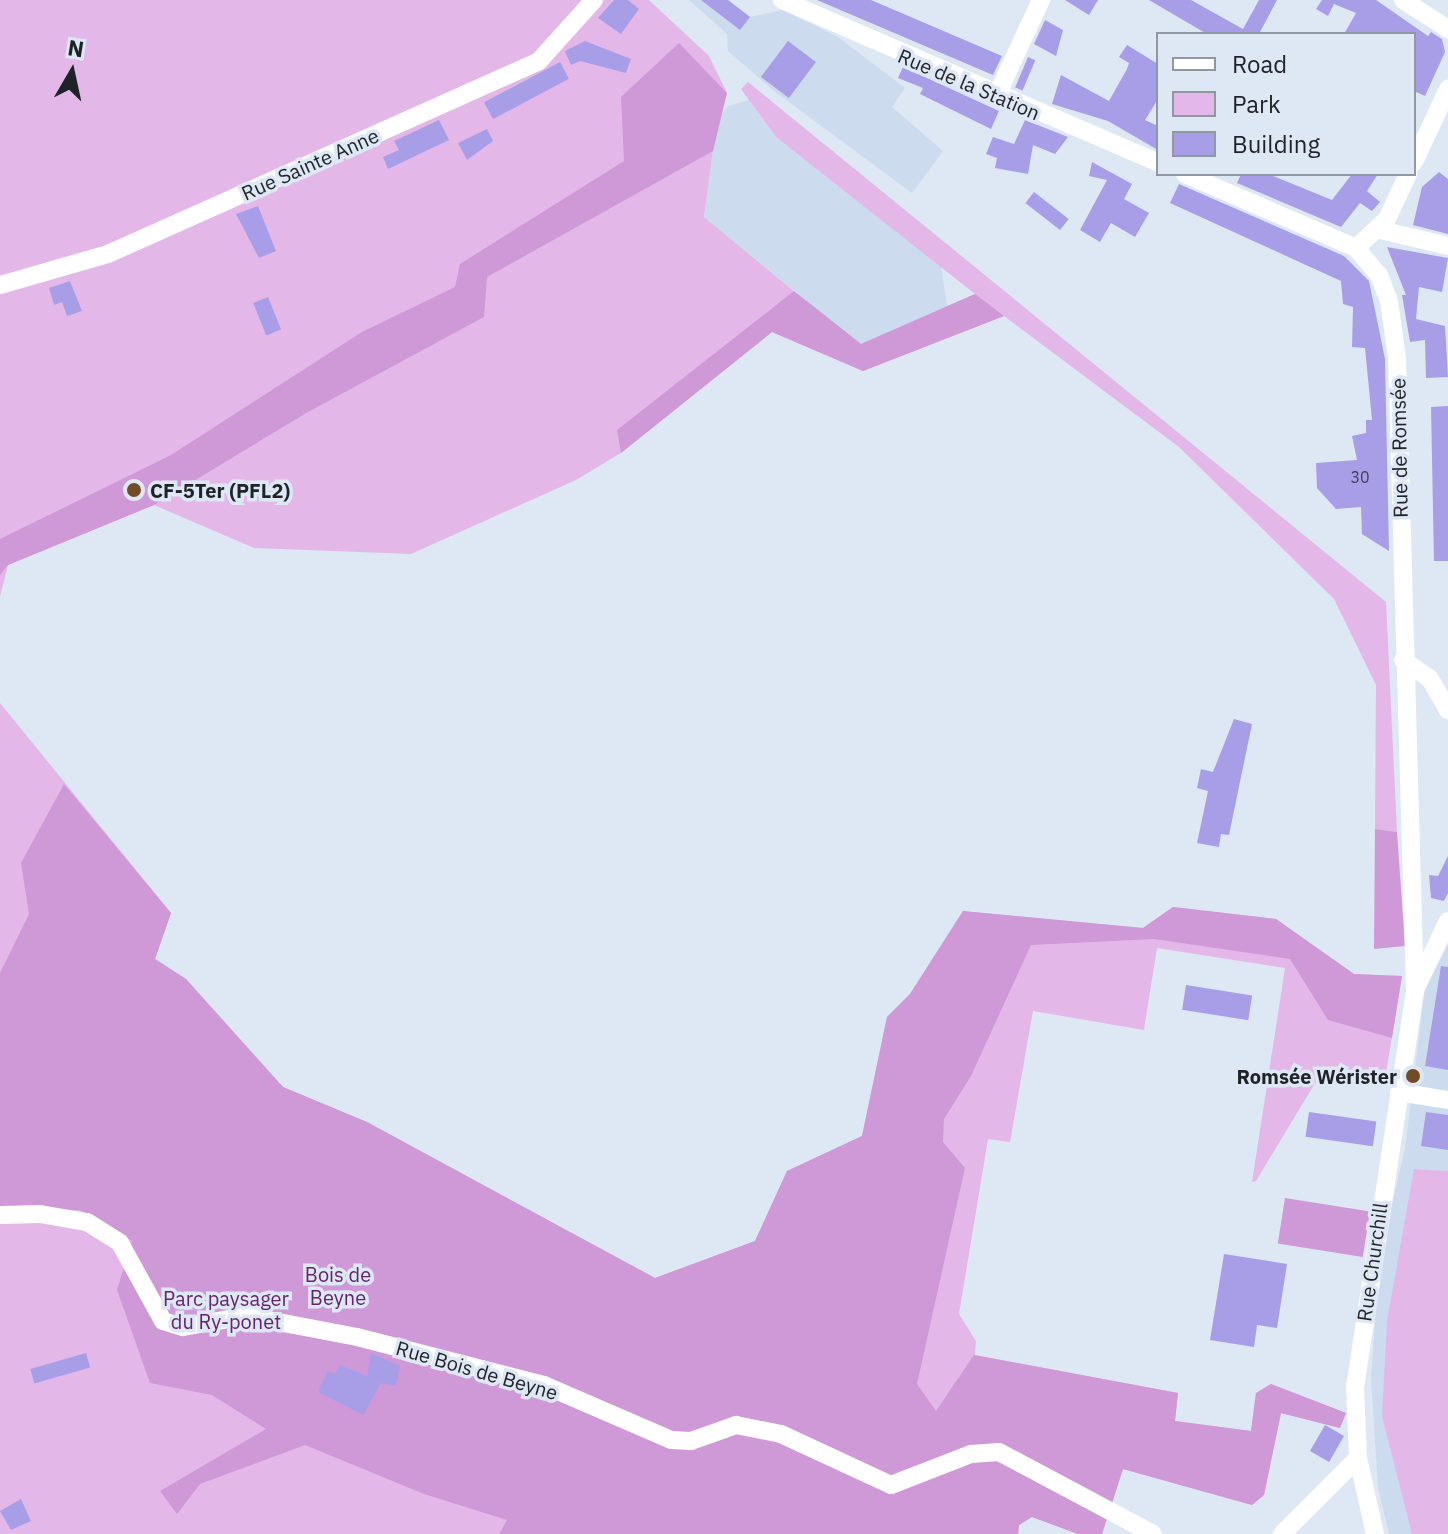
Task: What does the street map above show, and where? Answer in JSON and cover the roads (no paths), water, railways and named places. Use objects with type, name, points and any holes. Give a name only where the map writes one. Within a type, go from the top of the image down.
[{"type":"street","name":"Rue de la Station","points":[[782,0],[996,97],[1156,162]]},
{"type":"street","points":[[996,97],[1041,0]]},
{"type":"street","points":[[1403,0],[1448,29]]},
{"type":"street","name":"Rue Sainte Anne","points":[[0,285],[108,254],[539,61],[585,3]]},
{"type":"street","points":[[1416,158],[1448,89]]},
{"type":"street","points":[[1190,176],[1356,248],[1377,229],[1407,176]]},
{"type":"street","points":[[1377,229],[1448,246]]},
{"type":"street","name":"Rue de Romsée","points":[[1356,248],[1384,288],[1397,358],[1403,660],[1415,991]]},
{"type":"street","points":[[1403,660],[1430,679],[1448,710]]},
{"type":"street","points":[[1415,991],[1448,921]]},
{"type":"street","name":"Rue Churchill","points":[[1375,1534],[1358,1458],[1355,1386],[1415,991]]},
{"type":"street","points":[[1399,1092],[1448,1100]]},
{"type":"street","name":"Rue Bois de Beyne","points":[[0,1215],[40,1214],[87,1222],[120,1243],[163,1321],[183,1327],[247,1316],[357,1337],[544,1385],[671,1440],[691,1441],[736,1425],[781,1434],[891,1485],[971,1454],[999,1452],[1153,1534]]},
{"type":"street","points":[[1282,1534],[1358,1458]]},
{"type":"place","name":"CF-5Ter (PFL2)","points":[[134,490]]},
{"type":"place","name":"Romsée Wérister","points":[[1413,1076]]},
{"type":"park label","name":"Bois de Beyne","points":[[338,1286]]},
{"type":"park label","name":"Parc paysager du Ry-ponet","points":[[226,1310]]}]
